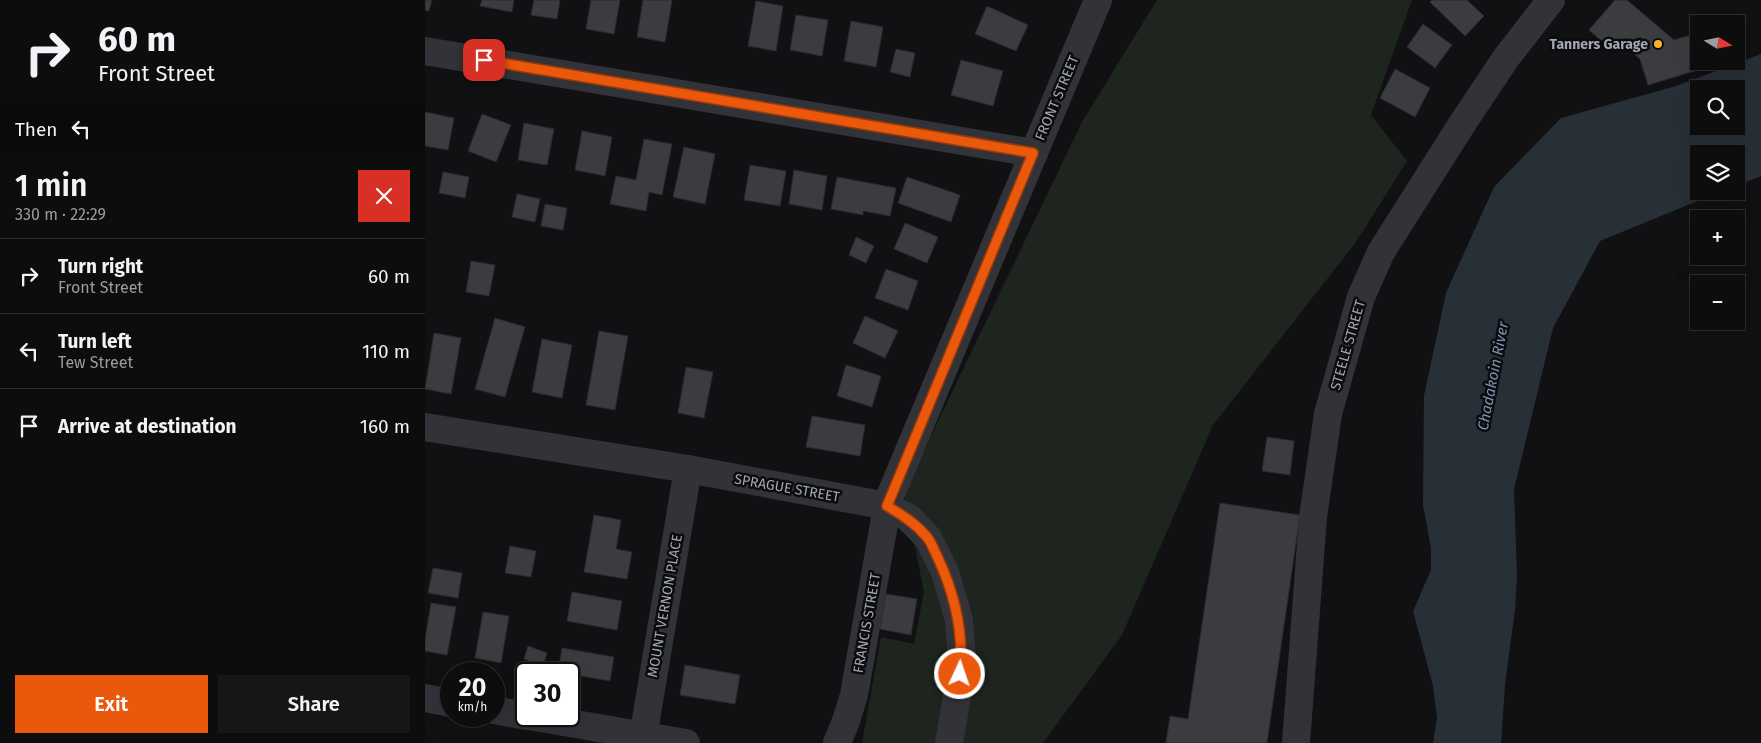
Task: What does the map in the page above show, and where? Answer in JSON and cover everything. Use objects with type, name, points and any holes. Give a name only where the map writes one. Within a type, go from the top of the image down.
[{"type":"street","name":"FRONT STREET","points":[[887,503],[1098,0]]},
{"type":"street","name":"STEELE STREET","points":[[1296,743],[1313,516],[1328,414],[1361,297],[1381,252],[1462,124],[1506,58],[1551,0]]},
{"type":"street","points":[[425,51],[1033,153]]},
{"type":"street","name":"SPRAGUE STREET","points":[[425,427],[887,503],[909,518],[928,538],[945,572],[959,620],[961,658],[958,691],[949,743]]},
{"type":"street","name":"MOUNT VERNON PLACE","points":[[642,739],[687,469]]},
{"type":"street","name":"FRANCIS STREET","points":[[837,743],[854,694],[887,503]]},
{"type":"street","points":[[425,698],[440,701]]},
{"type":"street","points":[[580,727],[642,739],[686,743]]},
{"type":"shaded area","points":[[1157,0],[1412,0],[1371,115],[1407,161],[1356,242],[1213,425],[1122,635],[1043,743],[862,743],[881,637],[914,644],[924,592],[904,492],[1082,122]]},
{"type":"water","name":"Chadakoin River","points":[[1761,54],[1761,176],[1745,182],[1745,145],[1690,145],[1690,200],[1700,200],[1600,241],[1553,328],[1514,489],[1517,578],[1515,610],[1505,684],[1501,743],[1433,743],[1437,718],[1433,686],[1413,611],[1431,570],[1431,548],[1423,505],[1424,396],[1446,293],[1494,187],[1561,118],[1690,81],[1690,135],[1745,135],[1745,80],[1692,80],[1718,70],[1745,70],[1745,60]]},
{"type":"building","points":[[425,0],[432,0],[429,11],[425,10]]},
{"type":"building","points":[[482,0],[514,0],[512,12],[480,6]]},
{"type":"building","points":[[534,0],[560,0],[557,19],[531,15]]},
{"type":"building","points":[[591,0],[620,0],[614,34],[586,29]]},
{"type":"building","points":[[643,0],[672,0],[665,42],[637,37]]},
{"type":"building","points":[[1432,0],[1467,0],[1484,16],[1465,36],[1430,2]]},
{"type":"building","name":"Tanners Garage","points":[[1615,0],[1627,0],[1674,40],[1690,35],[1690,70],[1698,70],[1648,85],[1640,59],[1617,39],[1609,48],[1589,30]]},
{"type":"building","points":[[756,1],[783,6],[776,51],[748,46]]},
{"type":"building","points":[[987,6],[1028,25],[1016,51],[975,34]]},
{"type":"building","points":[[796,15],[828,20],[822,56],[790,50]]},
{"type":"building","points":[[851,21],[883,27],[876,67],[844,61]]},
{"type":"building","points":[[1423,24],[1452,45],[1435,68],[1407,47]]},
{"type":"building","points":[[896,49],[915,53],[910,77],[890,72]]},
{"type":"building","points":[[961,60],[1003,71],[993,106],[951,95]]},
{"type":"building","points":[[1395,69],[1430,88],[1415,117],[1380,98]]},
{"type":"building","points":[[425,112],[454,118],[448,150],[425,146]]},
{"type":"building","points":[[482,114],[511,125],[496,162],[468,151]]},
{"type":"building","points":[[524,123],[554,129],[547,165],[518,160]]},
{"type":"building","points":[[582,131],[612,137],[605,176],[575,170]]},
{"type":"building","points":[[644,139],[672,144],[662,195],[649,192],[646,211],[610,204],[616,176],[636,180]]},
{"type":"building","points":[[684,147],[715,154],[705,204],[673,197]]},
{"type":"building","points":[[750,165],[786,171],[780,206],[744,200]]},
{"type":"building","points":[[794,170],[827,176],[822,210],[789,204]]},
{"type":"building","points":[[443,172],[469,177],[465,198],[439,193]]},
{"type":"building","points":[[837,177],[896,188],[890,216],[863,211],[863,215],[831,209]]},
{"type":"building","points":[[907,177],[960,195],[951,222],[898,203]]},
{"type":"building","points":[[517,194],[540,199],[535,222],[512,217]]},
{"type":"building","points":[[545,204],[567,208],[563,230],[541,226]]},
{"type":"building","points":[[905,223],[938,237],[927,263],[894,249]]},
{"type":"building","points":[[856,237],[874,246],[866,263],[849,255]]},
{"type":"building","points":[[471,261],[495,265],[489,296],[466,292]]},
{"type":"building","points":[[886,269],[918,281],[908,310],[875,298]]},
{"type":"building","points":[[865,316],[898,331],[885,358],[853,343]]},
{"type":"building","points":[[495,318],[525,327],[505,397],[475,389]]},
{"type":"building","points":[[599,331],[628,336],[615,410],[586,405]]},
{"type":"building","points":[[434,333],[461,338],[451,394],[425,389]]},
{"type":"building","points":[[542,339],[572,345],[562,398],[532,392]]},
{"type":"building","points":[[846,365],[881,376],[872,407],[837,396]]},
{"type":"building","points":[[686,367],[713,372],[704,418],[678,413]]},
{"type":"building","points":[[812,416],[865,425],[860,456],[806,447]]},
{"type":"building","points":[[1267,437],[1294,441],[1290,475],[1262,471]]},
{"type":"building","points":[[1220,503],[1300,515],[1267,743],[1166,743],[1170,716],[1188,719]]},
{"type":"building","points":[[594,515],[621,520],[616,549],[632,552],[627,579],[584,572]]},
{"type":"building","points":[[510,546],[536,551],[531,577],[505,573]]},
{"type":"building","points":[[433,568],[462,573],[458,598],[428,593]]},
{"type":"building","points":[[572,592],[622,601],[617,630],[567,621]]},
{"type":"building","points":[[886,594],[917,599],[911,635],[880,629]]},
{"type":"building","points":[[431,603],[456,607],[447,655],[425,651]]},
{"type":"building","points":[[483,612],[509,616],[501,662],[475,658]]},
{"type":"building","points":[[528,646],[547,653],[544,662],[532,662],[524,659]]},
{"type":"building","points":[[562,648],[614,657],[610,681],[580,676],[580,662],[560,662]]},
{"type":"building","points":[[685,665],[740,675],[735,704],[680,695]]},
{"type":"place","name":"Tanners Garage","points":[[1658,44]]},
{"type":"route","points":[[484,60],[1033,153],[887,506],[909,518],[928,538],[945,572],[959,620],[960,674]]}]
